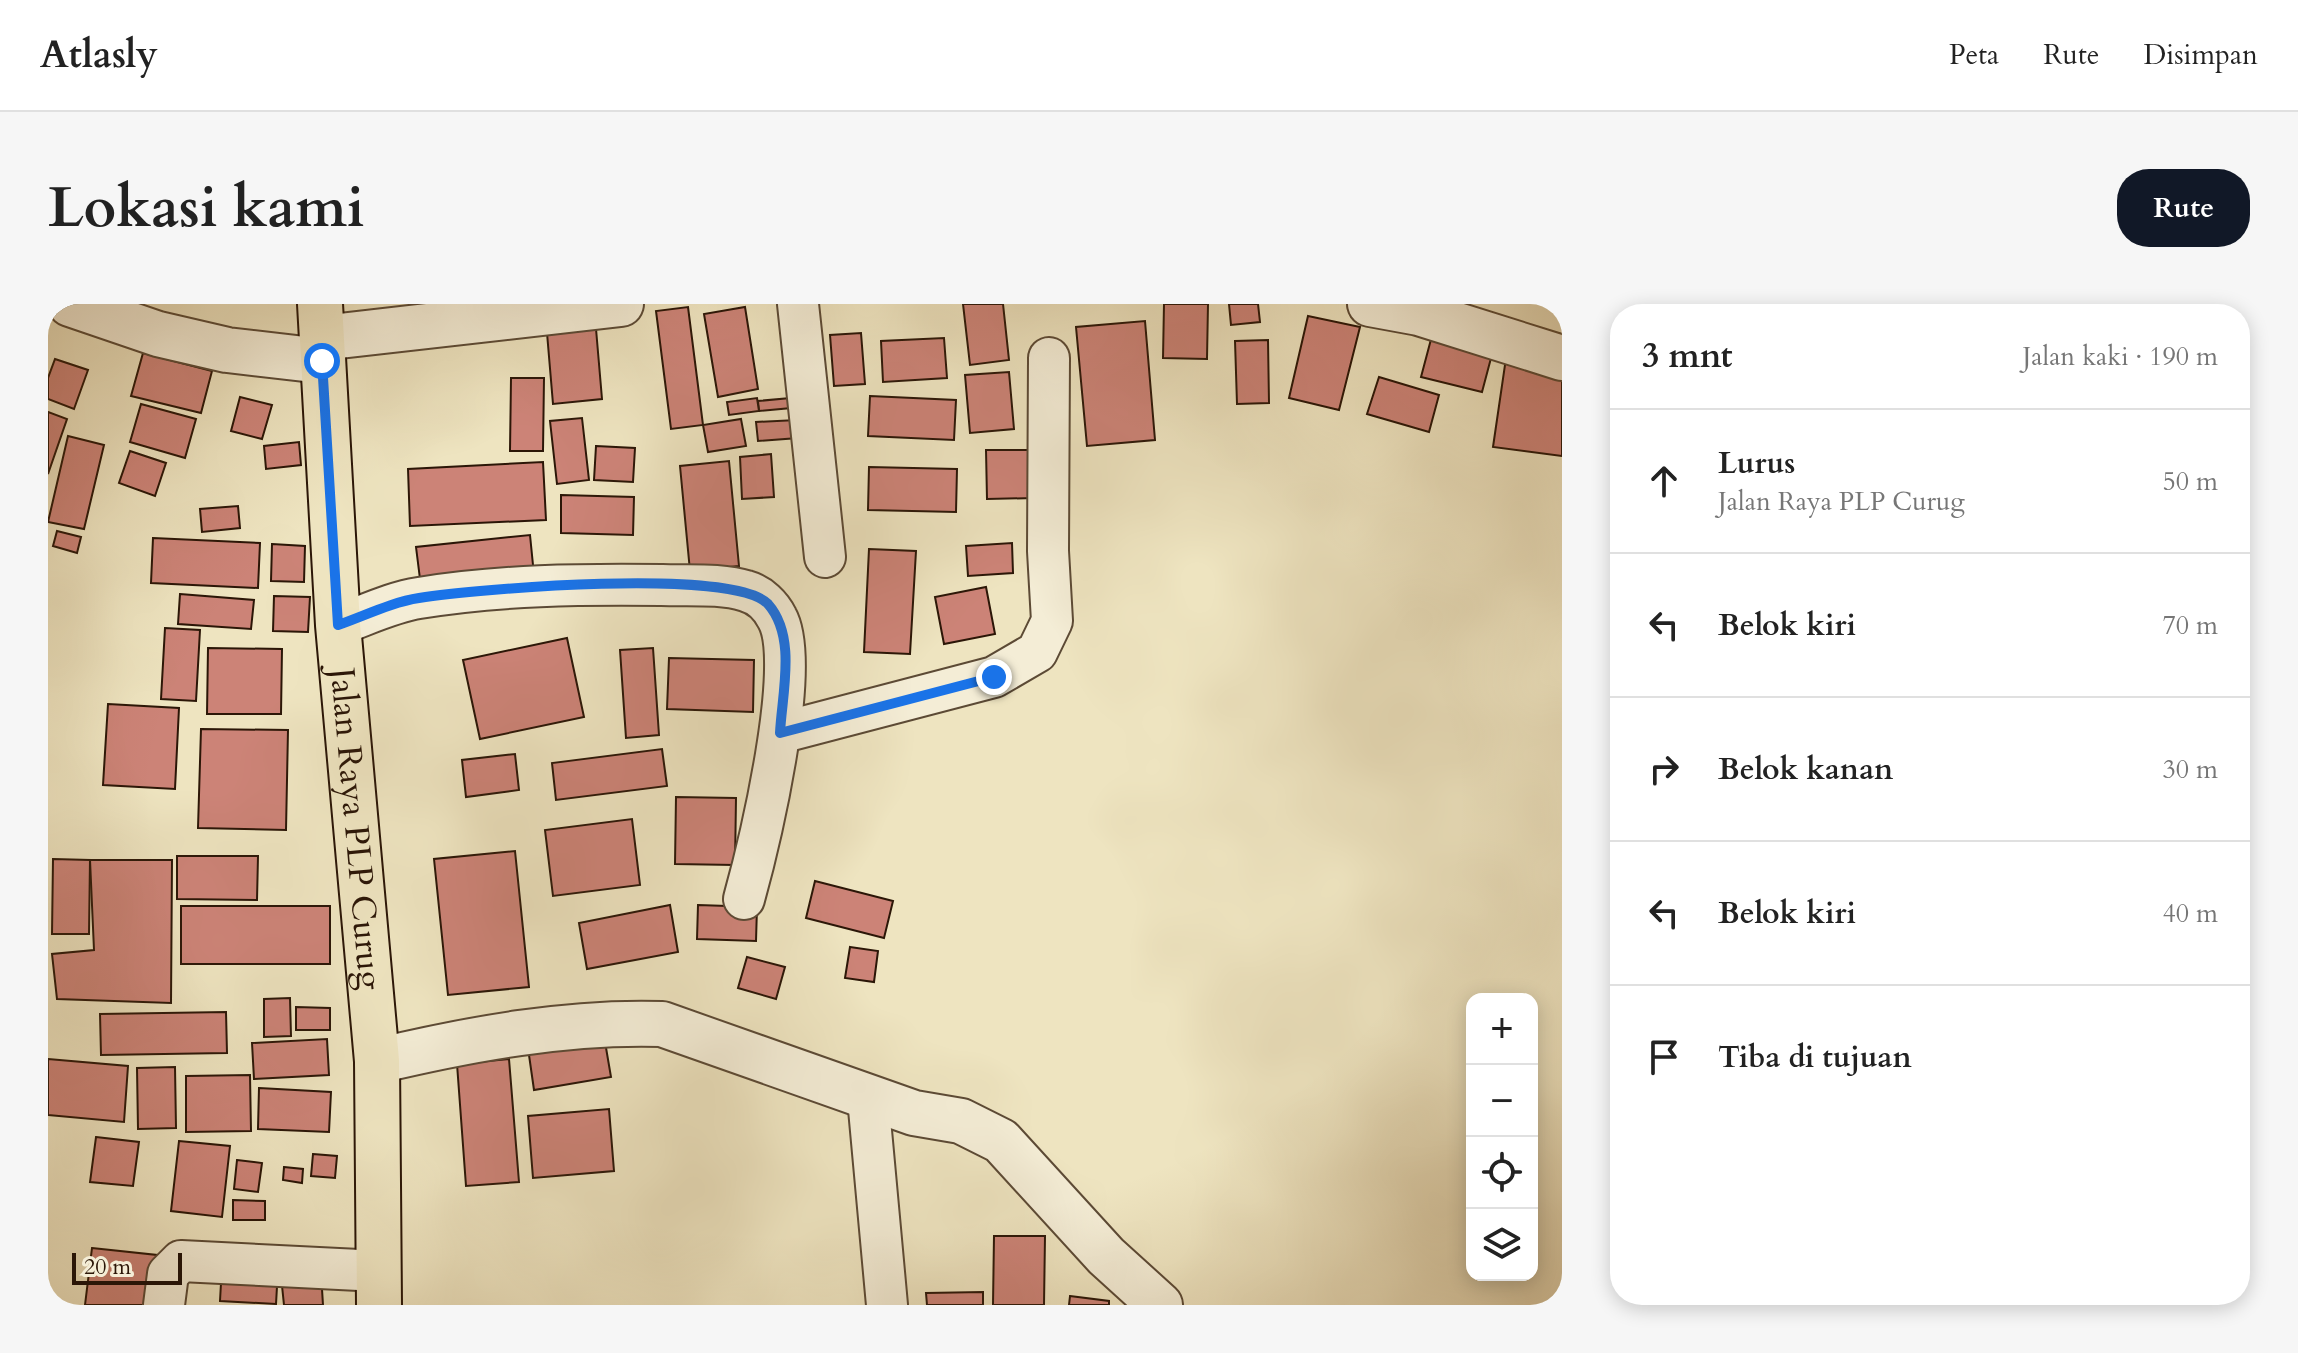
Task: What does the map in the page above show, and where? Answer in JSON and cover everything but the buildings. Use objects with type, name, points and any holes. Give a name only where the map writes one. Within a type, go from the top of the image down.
[{"type":"main road","name":"Jalan Raya PLP Curug","points":[[321,334],[338,625],[377,1061],[379,1288]]},
{"type":"street","points":[[70,304],[158,334],[227,350],[321,334],[621,304]]},
{"type":"street","points":[[798,304],[825,557]]},
{"type":"street","points":[[1370,304],[1419,313],[1562,358]]},
{"type":"street","points":[[780,733],[994,677],[1037,652],[1052,621],[1048,551],[1049,358]]},
{"type":"street","points":[[338,625],[416,598],[556,584],[709,586],[747,591],[766,602],[779,620],[786,647],[780,733],[759,846],[744,899]]},
{"type":"street","points":[[377,1061],[453,1043],[565,1028],[620,1023],[662,1024],[914,1113],[961,1121],[1001,1141],[1106,1256],[1160,1305]]},
{"type":"street","points":[[868,1098],[887,1305]]},
{"type":"street","points":[[164,1305],[168,1274],[181,1261],[379,1288]]},
{"type":"route","points":[[322,361],[338,625],[416,598],[556,584],[709,586],[747,591],[766,602],[779,620],[786,647],[780,733],[994,677]]}]
